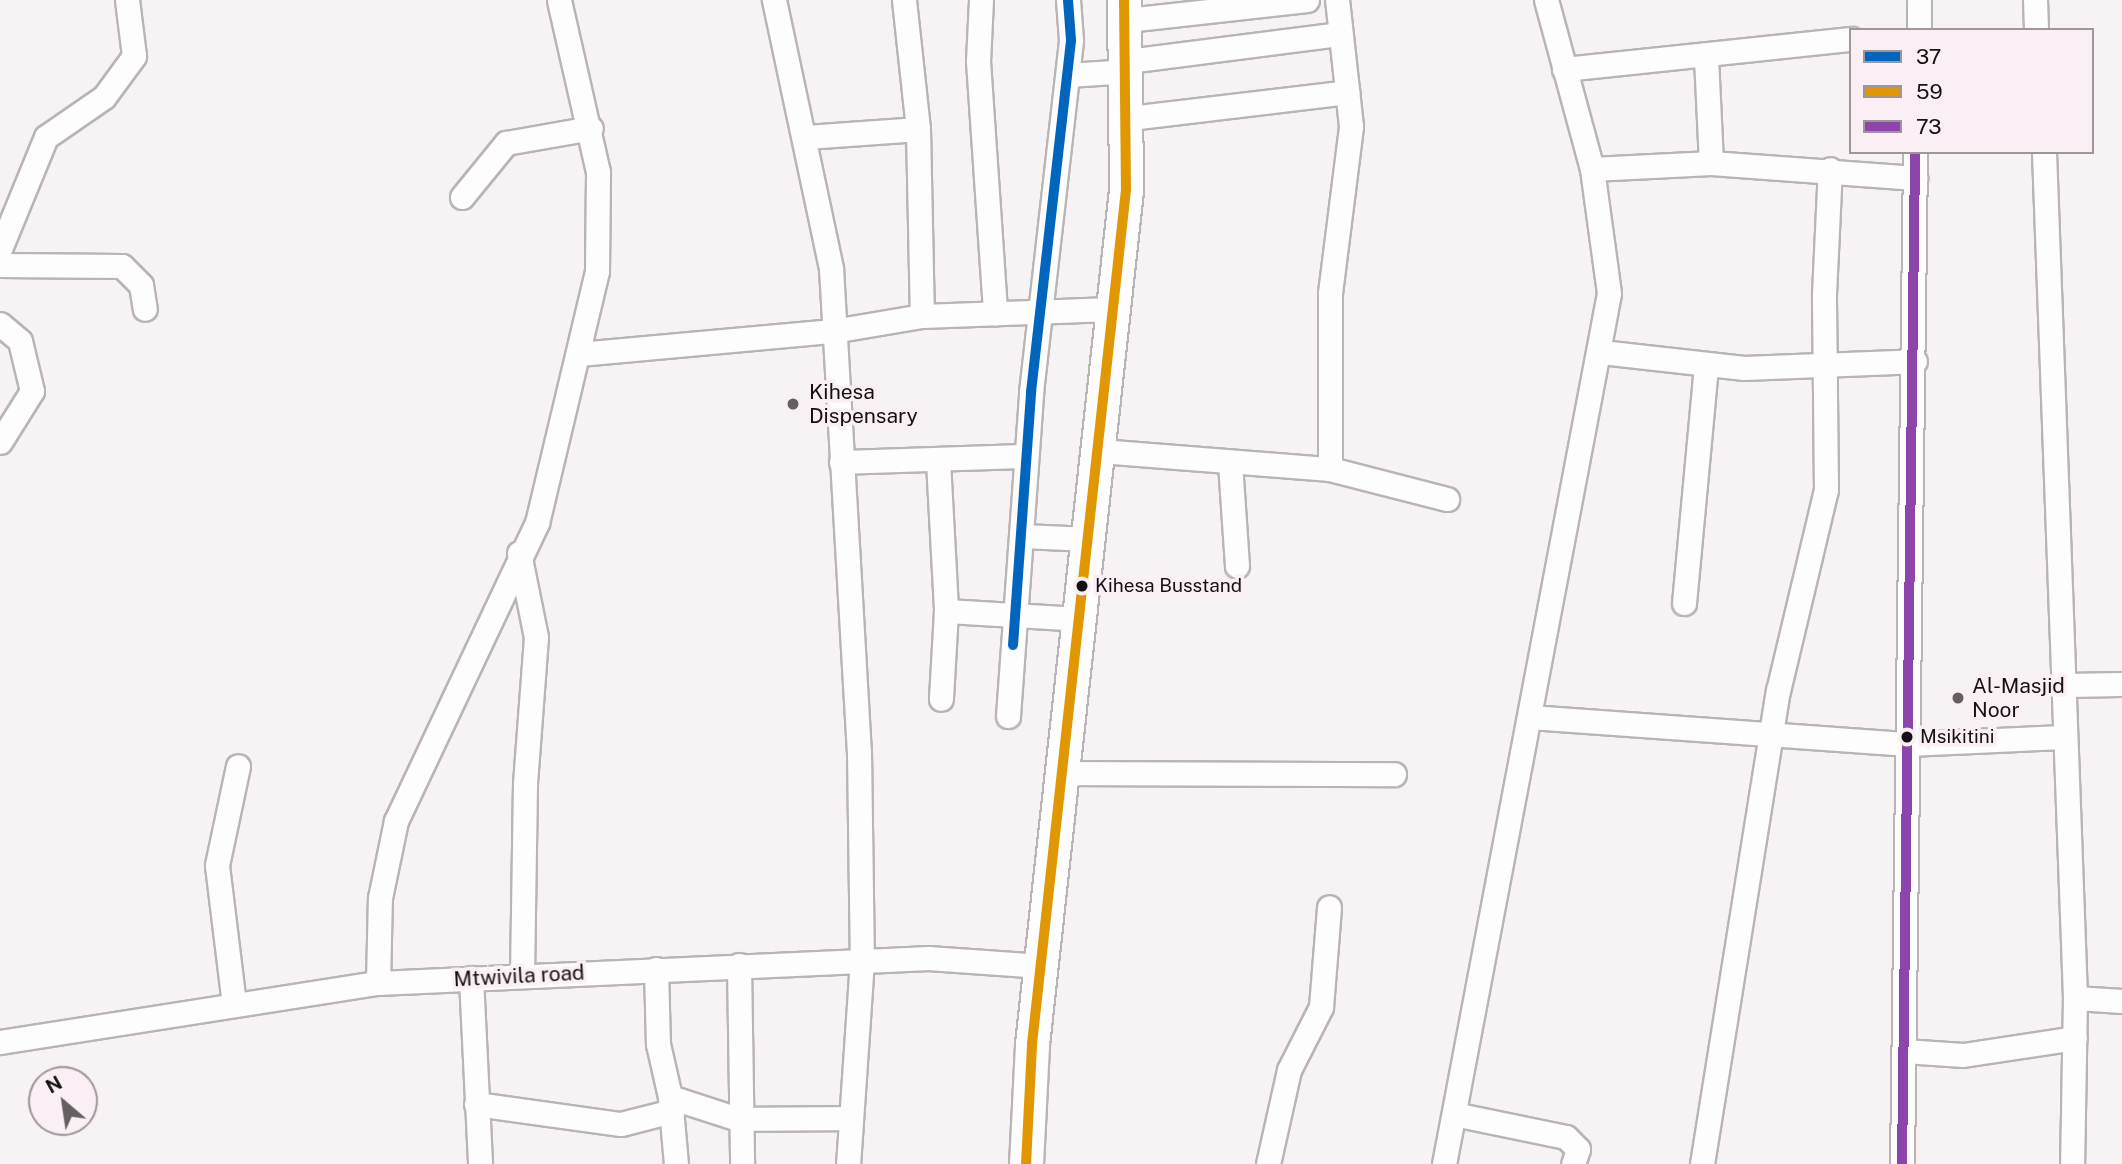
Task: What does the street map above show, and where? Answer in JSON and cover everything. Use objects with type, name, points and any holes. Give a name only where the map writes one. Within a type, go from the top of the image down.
[{"type":"highway","points":[[1026,1164],[1042,965],[1066,772],[1080,619],[1100,451],[1130,118],[1126,10]]},
{"type":"street","points":[[0,248],[46,137],[104,97],[134,56],[127,0]]},
{"type":"street","points":[[378,983],[380,898],[396,821],[547,494],[579,354],[601,222],[592,128],[559,0]]},
{"type":"street","points":[[774,0],[825,220],[833,331],[859,752],[862,960],[846,1118],[848,1164]]},
{"type":"street","points":[[904,0],[918,129],[922,316]]},
{"type":"street","points":[[981,0],[978,61],[995,313]]},
{"type":"street","points":[[1008,716],[1026,456],[1068,75],[1068,0]]},
{"type":"street","points":[[1126,10],[1307,0]]},
{"type":"street","points":[[1330,469],[1330,293],[1351,126],[1338,34],[1337,0]]},
{"type":"street","points":[[1444,1164],[1530,717],[1558,548],[1601,352],[1609,293],[1592,169],[1546,0]]},
{"type":"street","points":[[1919,0],[1919,28]]},
{"type":"street","points":[[2035,0],[2036,28]]},
{"type":"street","points":[[1068,75],[1338,34]]},
{"type":"street","points":[[1564,69],[1706,57],[1849,39]]},
{"type":"street","points":[[1706,57],[1711,163]]},
{"type":"street","points":[[1130,118],[1347,92]]},
{"type":"street","points":[[462,197],[506,143],[592,128]]},
{"type":"street","points":[[807,137],[918,129]]},
{"type":"street","points":[[1902,1164],[1915,361],[1915,154]]},
{"type":"street","points":[[2044,154],[2075,998],[2072,1164]]},
{"type":"street","points":[[1592,169],[1711,163],[1830,169],[1915,178]]},
{"type":"street","points":[[1702,1164],[1772,732],[1826,489],[1830,169]]},
{"type":"street","points":[[0,265],[122,266],[141,285],[145,309]]},
{"type":"street","points":[[579,354],[833,331],[922,316],[1113,309]]},
{"type":"street","points":[[0,324],[20,341],[32,391],[0,442]]},
{"type":"street","points":[[1601,352],[1706,364],[1827,369],[1915,361]]},
{"type":"street","points":[[1684,603],[1706,364]]},
{"type":"street","points":[[1100,451],[1330,469],[1447,499]]},
{"type":"street","points":[[841,462],[938,461],[1026,456]]},
{"type":"street","points":[[938,461],[946,611],[941,699]]},
{"type":"street","points":[[1230,463],[1237,566]]},
{"type":"street","points":[[1022,536],[1090,539]]},
{"type":"street","points":[[519,553],[536,637],[525,784],[522,976]]},
{"type":"street","points":[[946,611],[1015,612],[1080,619]]},
{"type":"street","points":[[2065,685],[2122,684]]},
{"type":"street","points":[[1530,717],[1772,732],[1908,744],[2064,737]]},
{"type":"street","points":[[234,1004],[217,864],[238,766]]},
{"type":"street","points":[[1066,772],[1394,774]]},
{"type":"street","points":[[1268,1164],[1289,1070],[1321,1007],[1329,907]]},
{"type":"street","name":"Mtwivila road","points":[[0,1042],[378,983],[862,960],[1042,965]]},
{"type":"street","points":[[740,965],[738,1119],[742,1164]]},
{"type":"street","points":[[656,969],[659,1056],[671,1104],[676,1164]]},
{"type":"street","points":[[471,978],[480,1164]]},
{"type":"street","points":[[2075,998],[2122,1001]]},
{"type":"street","points":[[1904,1051],[1963,1055],[2075,1038]]},
{"type":"street","points":[[476,1104],[621,1124],[671,1104],[738,1119],[846,1118]]},
{"type":"street","points":[[1454,1114],[1566,1137],[1578,1149],[1573,1164]]},
{"type":"transit line","name":"37","points":[[1013,645],[1031,392],[1071,40],[1068,0]]},
{"type":"transit line","name":"59","points":[[1026,1164],[1032,1044],[1126,190],[1124,0]]},
{"type":"transit line","name":"73","points":[[1902,1164],[1915,154]]},
{"type":"place","name":"Kihesa Dispensary","points":[[793,404]]},
{"type":"place","name":"Kihesa Busstand","points":[[1082,586]]},
{"type":"place","name":"Al-Masjid Noor","points":[[1958,698]]},
{"type":"place","name":"Msikitini","points":[[1907,737]]}]
